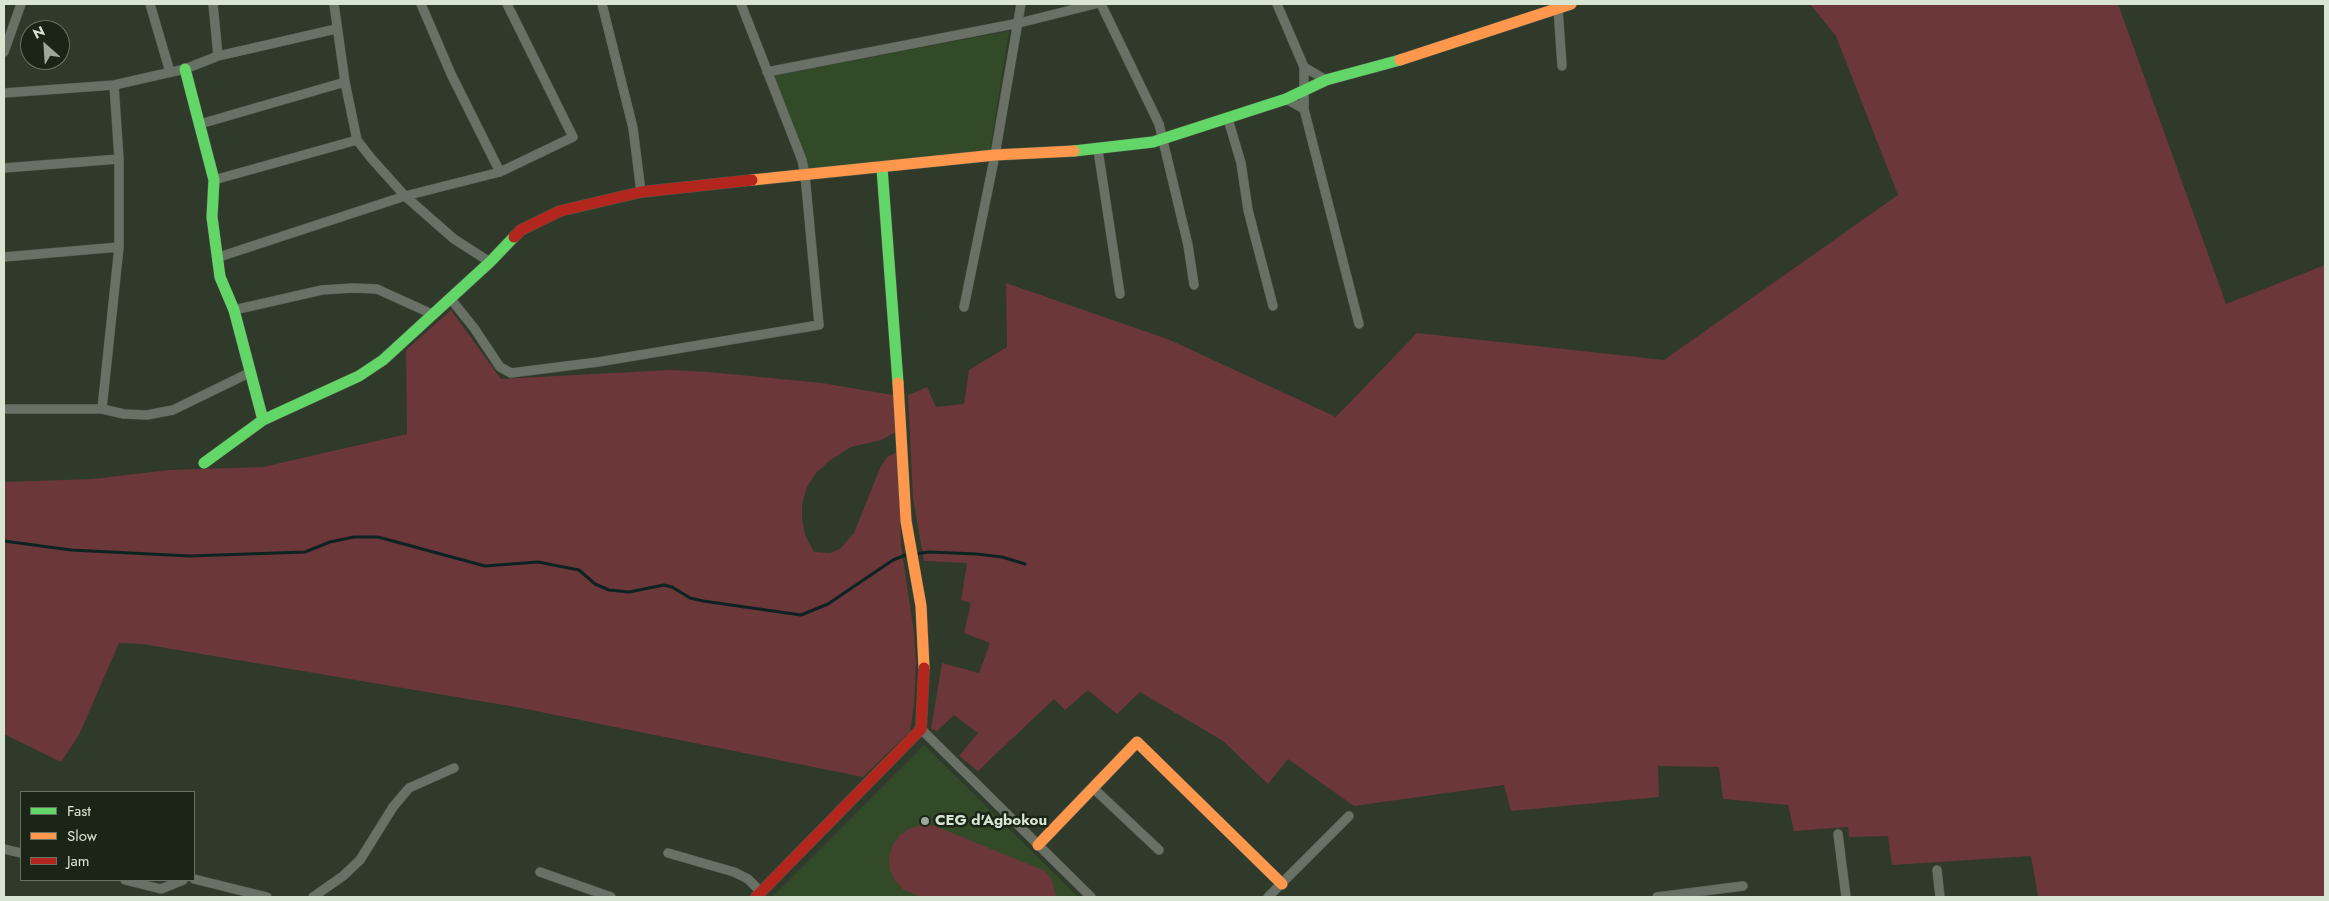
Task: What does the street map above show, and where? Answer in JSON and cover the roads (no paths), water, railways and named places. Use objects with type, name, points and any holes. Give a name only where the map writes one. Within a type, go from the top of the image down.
[{"type":"street","points":[[4,52],[21,4]]},
{"type":"street","points":[[150,4],[170,72]]},
{"type":"street","points":[[213,4],[218,56]]},
{"type":"street","points":[[334,4],[336,29],[357,140],[405,196],[454,238],[490,262]]},
{"type":"street","points":[[421,4],[451,74],[500,172]]},
{"type":"street","points":[[219,258],[405,196],[500,172],[573,137],[508,4]]},
{"type":"street","points":[[602,4],[633,128],[641,192]]},
{"type":"street","points":[[450,298],[474,328],[500,367],[511,374],[598,362],[819,324],[802,160],[741,4]]},
{"type":"street","points":[[964,307],[995,155],[1021,4]]},
{"type":"street","points":[[767,72],[1019,23],[1094,4]]},
{"type":"street","points":[[1100,4],[1151,104],[1162,140],[1188,245],[1194,285]]},
{"type":"street","points":[[1277,4],[1304,67],[1304,109],[1358,324]]},
{"type":"street","points":[[204,463],[263,420],[358,376],[383,360],[490,262],[510,240],[536,222],[560,211],[641,192],[995,155],[1098,150],[1162,140],[1286,99],[1326,80],[1396,61],[1571,4]]},
{"type":"street","points":[[1558,8],[1562,66]]},
{"type":"street","points":[[4,94],[114,85],[185,69],[218,56],[336,29]]},
{"type":"street","points":[[1304,67],[1326,80]]},
{"type":"street","points":[[185,69],[214,180],[212,217],[219,258],[220,277],[234,310],[263,420]]},
{"type":"street","points":[[200,124],[345,82]]},
{"type":"street","points":[[102,409],[119,247],[119,159],[114,85]]},
{"type":"street","points":[[1286,99],[1304,109]]},
{"type":"street","points":[[1228,119],[1239,155],[1248,210],[1273,306]]},
{"type":"street","points":[[214,180],[357,140]]},
{"type":"street","points":[[1098,150],[1120,294]]},
{"type":"street","points":[[4,168],[119,159]]},
{"type":"street","points":[[668,853],[734,872],[748,879],[759,895],[921,729],[925,659],[921,606],[910,546],[882,168]]},
{"type":"street","points":[[4,257],[119,247]]},
{"type":"street","points":[[234,310],[322,290],[353,288],[377,289],[432,314]]},
{"type":"street","points":[[4,409],[102,409],[124,414],[147,415],[173,410],[251,372]]},
{"type":"street","points":[[921,729],[1091,897]]},
{"type":"street","points":[[1038,845],[1137,742],[1282,884]]},
{"type":"street","points":[[313,897],[343,876],[360,860],[393,807],[409,788],[454,768]]},
{"type":"street","points":[[1093,788],[1159,850]]},
{"type":"street","points":[[1268,897],[1349,816]]},
{"type":"street","points":[[1838,834],[1846,897]]},
{"type":"street","points":[[4,849],[20,854]]},
{"type":"street","points":[[1937,870],[1940,897]]},
{"type":"street","points":[[540,872],[611,897]]},
{"type":"street","points":[[195,879],[267,897]]},
{"type":"street","points":[[129,881],[161,888],[180,881]]},
{"type":"street","points":[[1658,897],[1744,886]]},
{"type":"waterway","points":[[4,541],[71,550],[190,556],[305,552],[330,542],[354,537],[378,537],[485,566],[538,562],[579,570],[595,584],[609,590],[629,592],[664,585],[672,587],[690,598],[703,601],[801,615],[828,604],[893,560],[908,554]]},
{"type":"waterway","points":[[914,554],[929,552],[977,554],[1002,557],[1025,564]]},
{"type":"place","name":"CEG d'Agbokou","points":[[925,821]]}]
